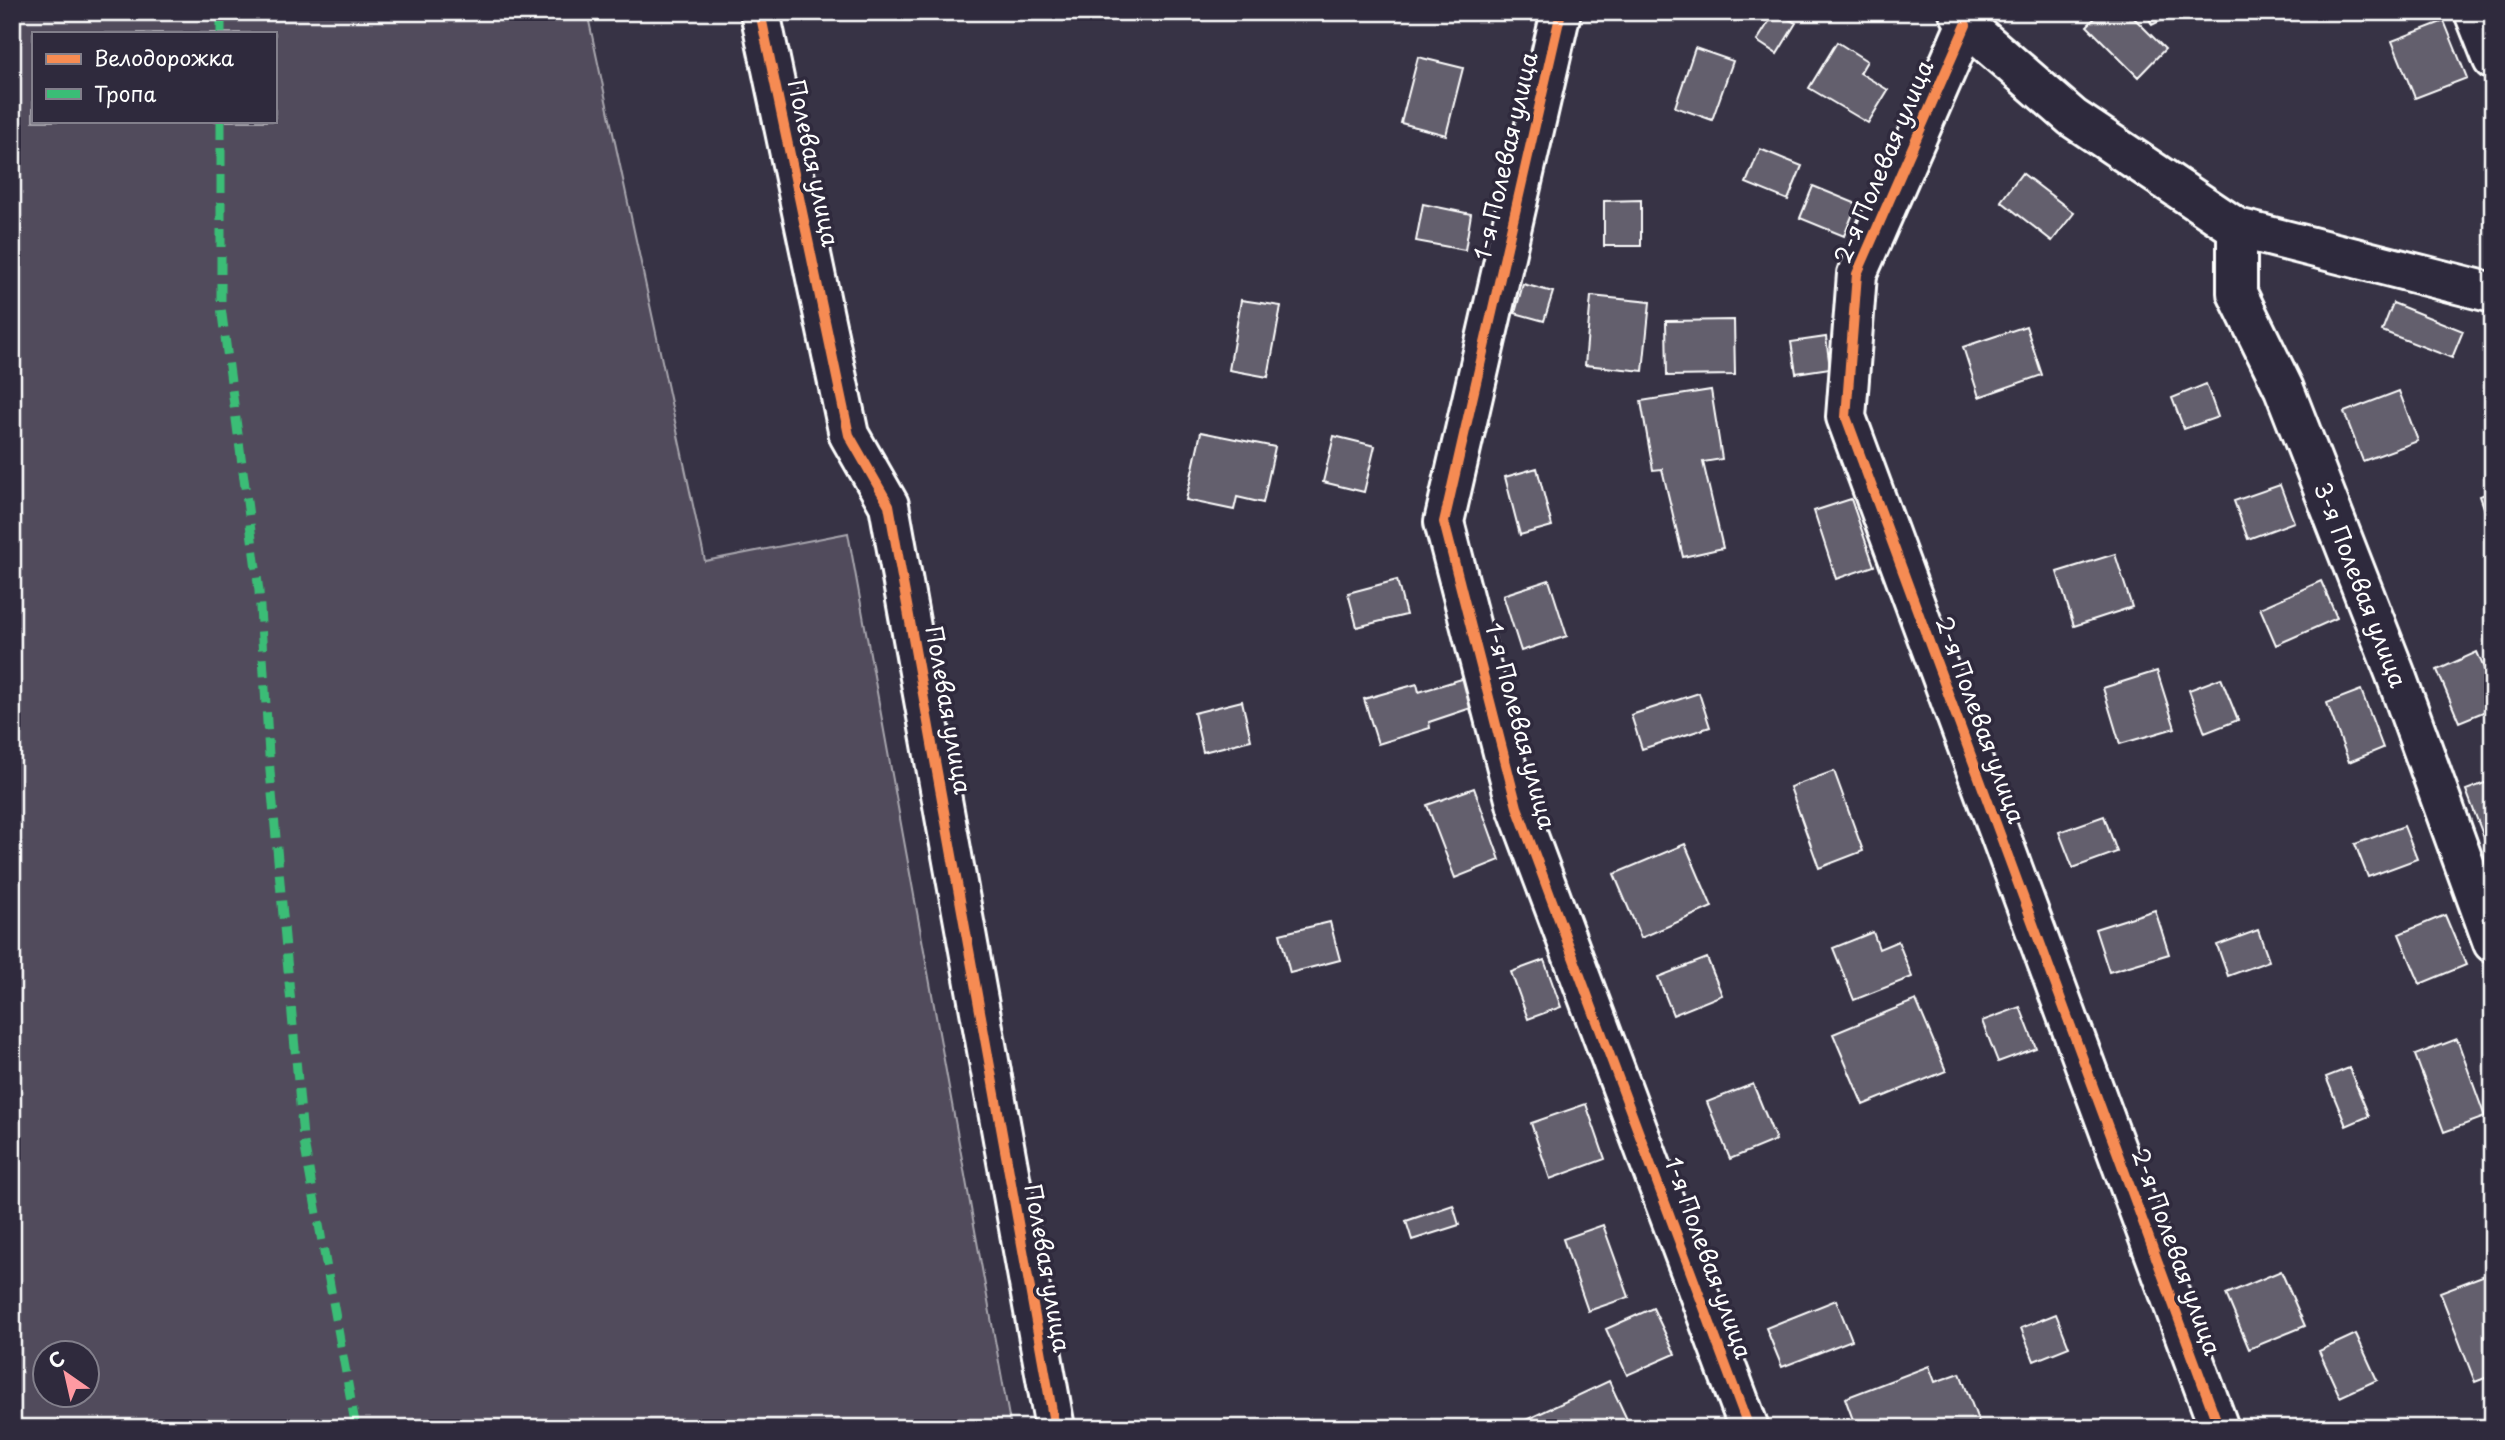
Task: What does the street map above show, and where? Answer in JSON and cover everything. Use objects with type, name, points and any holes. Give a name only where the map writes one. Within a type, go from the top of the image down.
[{"type":"street","name":"Полевая улица","points":[[761,12],[849,435],[889,505],[1055,1428]]},
{"type":"street","name":"1-я Полевая улица","points":[[1561,12],[1444,522],[1517,807],[1749,1428]]},
{"type":"street","points":[[2474,12],[2493,60]]},
{"type":"street","points":[[1962,19],[2073,118],[2237,228],[2493,293]]},
{"type":"street","name":"2-я Полевая улица","points":[[1962,19],[1857,274],[1846,417],[2219,1428]]},
{"type":"street","name":"3-я Полевая улица","points":[[2237,228],[2237,293],[2284,389],[2395,673],[2493,943]]},
{"type":"shaded area","points":[[12,12],[587,12],[705,561],[848,533],[1011,1428],[12,1428]]},
{"type":"building","points":[[1775,12],[1796,23],[1777,54],[1757,41]]},
{"type":"building","points":[[2101,12],[2128,12],[2165,49],[2138,77],[2087,26]]},
{"type":"building","points":[[2146,12],[2178,12],[2152,25]]},
{"type":"building","points":[[2444,21],[2467,78],[2415,98],[2392,41]]},
{"type":"building","points":[[1837,42],[1867,61],[1860,73],[1888,90],[1868,123],[1809,88]]},
{"type":"building","points":[[1695,48],[1733,61],[1712,120],[1675,107]]},
{"type":"building","points":[[1418,57],[1463,68],[1446,135],[1401,123]]},
{"type":"building","points":[[1760,149],[1802,166],[1788,200],[1746,183]]},
{"type":"building","points":[[2022,173],[2074,213],[2052,241],[2001,201]]},
{"type":"building","points":[[1813,186],[1857,204],[1844,236],[1800,218]]},
{"type":"building","points":[[1641,200],[1641,246],[1604,246],[1604,201]]},
{"type":"building","points":[[1423,204],[1471,214],[1465,250],[1416,241]]},
{"type":"building","points":[[1523,284],[1553,292],[1544,321],[1515,313]]},
{"type":"building","points":[[1591,296],[1650,302],[1643,371],[1585,365]]},
{"type":"building","points":[[1241,300],[1281,306],[1268,377],[1229,370]]},
{"type":"building","points":[[2393,303],[2463,331],[2452,358],[2382,331]]},
{"type":"building","points":[[1734,320],[1735,375],[1667,376],[1666,321]]},
{"type":"building","points":[[2026,326],[2042,375],[1979,397],[1963,347]]},
{"type":"building","points":[[1826,337],[1830,368],[1796,373],[1791,342]]},
{"type":"building","points":[[2206,384],[2218,417],[2184,429],[2172,398]]},
{"type":"building","points":[[1711,390],[1722,459],[1703,462],[1723,548],[1683,557],[1662,469],[1653,470],[1641,401]]},
{"type":"building","points":[[2399,391],[2418,441],[2363,461],[2344,412]]},
{"type":"building","points":[[1201,432],[1275,447],[1263,503],[1237,497],[1234,510],[1186,500]]},
{"type":"building","points":[[1334,436],[1375,446],[1364,492],[1323,482]]},
{"type":"building","points":[[1537,468],[1552,526],[1520,535],[1505,477]]},
{"type":"building","points":[[2280,485],[2294,522],[2248,539],[2234,501]]},
{"type":"building","points":[[2493,491],[2493,534],[2480,496]]},
{"type":"building","points":[[1851,499],[1874,566],[1836,579],[1814,511]]},
{"type":"building","points":[[2115,554],[2132,607],[2074,626],[2057,572]]},
{"type":"building","points":[[1397,580],[1406,615],[1357,627],[1348,593]]},
{"type":"building","points":[[1549,580],[1567,636],[1521,651],[1503,595]]},
{"type":"building","points":[[2321,581],[2337,618],[2276,645],[2260,608]]},
{"type":"building","points":[[2477,652],[2493,689],[2493,708],[2459,722],[2437,670]]},
{"type":"building","points":[[2157,671],[2175,728],[2120,744],[2103,688]]},
{"type":"building","points":[[1465,678],[1474,707],[1429,722],[1430,728],[1378,744],[1364,699],[1417,684],[1419,692]]},
{"type":"building","points":[[2221,678],[2238,720],[2205,733],[2189,690]]},
{"type":"building","points":[[2361,690],[2383,748],[2349,762],[2327,703]]},
{"type":"building","points":[[1699,693],[1710,727],[1642,749],[1631,715]]},
{"type":"building","points":[[1242,701],[1251,740],[1203,752],[1194,713]]},
{"type":"building","points":[[1834,771],[1863,851],[1819,868],[1790,787]]},
{"type":"building","points":[[2493,780],[2493,846],[2488,848],[2466,790]]},
{"type":"building","points":[[1474,788],[1500,860],[1455,878],[1427,805]]},
{"type":"building","points":[[2104,816],[2117,852],[2073,868],[2059,832]]},
{"type":"building","points":[[2404,826],[2417,859],[2368,877],[2355,844]]},
{"type":"building","points":[[1685,844],[1712,907],[1641,938],[1614,874]]},
{"type":"building","points":[[2155,910],[2169,954],[2109,972],[2095,929]]},
{"type":"building","points":[[2445,915],[2466,965],[2420,984],[2399,934]]},
{"type":"building","points":[[1330,922],[1340,960],[1290,973],[1280,934]]},
{"type":"building","points":[[2258,930],[2269,961],[2228,976],[2217,945]]},
{"type":"building","points":[[1873,932],[1879,949],[1898,941],[1912,977],[1854,1000],[1833,948]]},
{"type":"building","points":[[1707,958],[1722,995],[1673,1015],[1658,977]]},
{"type":"building","points":[[1544,960],[1561,1007],[1528,1019],[1511,972]]},
{"type":"building","points":[[1916,1000],[1946,1071],[1863,1105],[1833,1034]]},
{"type":"building","points":[[2020,1007],[2036,1048],[1998,1062],[1982,1021]]},
{"type":"building","points":[[2457,1039],[2485,1117],[2444,1132],[2415,1055]]},
{"type":"building","points":[[2349,1068],[2369,1116],[2346,1126],[2326,1077]]},
{"type":"building","points":[[1753,1084],[1776,1140],[1730,1159],[1707,1102]]},
{"type":"building","points":[[1586,1104],[1605,1159],[1550,1179],[1531,1123]]},
{"type":"building","points":[[1453,1205],[1459,1225],[1412,1240],[1406,1221]]},
{"type":"building","points":[[1603,1225],[1629,1297],[1588,1311],[1563,1239]]},
{"type":"building","points":[[2281,1271],[2305,1326],[2249,1349],[2226,1294]]},
{"type":"building","points":[[2493,1272],[2493,1375],[2475,1382],[2440,1292]]},
{"type":"building","points":[[1836,1300],[1852,1340],[1782,1367],[1766,1328]]},
{"type":"building","points":[[1653,1308],[1675,1354],[1627,1375],[1606,1329]]},
{"type":"building","points":[[2056,1314],[2069,1347],[2034,1361],[2021,1328]]},
{"type":"building","points":[[2356,1334],[2377,1380],[2340,1397],[2319,1351]]},
{"type":"building","points":[[1929,1366],[1935,1382],[1960,1373],[1981,1428],[1856,1428],[1845,1398]]},
{"type":"building","points":[[1609,1381],[1631,1428],[1516,1428],[1515,1425]]},
{"type":"marked path","points":[[221,12],[221,32]]},
{"type":"marked path","points":[[221,122],[221,307],[259,591],[270,771],[303,1137],[356,1428]]},
{"type":"cycle path","points":[[760,12],[849,435],[889,505],[1055,1428]]},
{"type":"cycle path","points":[[1561,12],[1444,522],[1517,807],[1749,1428]]},
{"type":"cycle path","points":[[1966,25],[1857,274],[1846,417],[2219,1428]]}]
